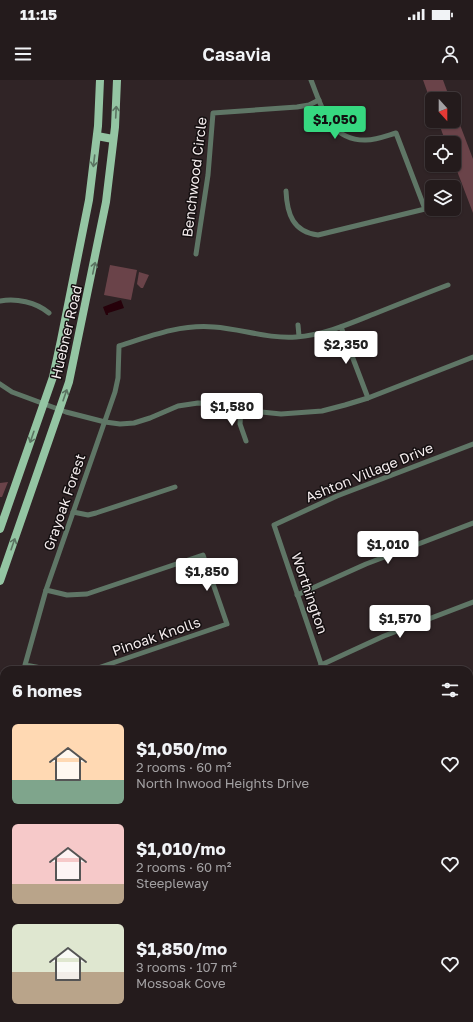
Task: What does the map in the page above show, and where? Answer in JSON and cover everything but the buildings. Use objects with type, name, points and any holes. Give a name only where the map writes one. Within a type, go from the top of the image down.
[{"type":"main road","name":"Huebner Road","points":[[0,529],[53,377],[79,256],[89,200],[97,136],[100,80]]},
{"type":"main road","name":"Huebner Road","points":[[0,581],[69,382],[96,259],[106,202],[115,127],[117,80]]},
{"type":"main road","points":[[97,136],[113,139]]},
{"type":"street","points":[[286,191],[286,202],[293,222],[309,234],[318,235],[425,209],[396,134],[366,140],[348,137],[340,133],[330,124],[311,80]]},
{"type":"street","name":"Benchwood Circle","points":[[196,254],[208,175],[213,113],[297,107],[309,105],[319,100]]},
{"type":"street","points":[[298,325],[299,336],[326,332],[448,285]]},
{"type":"street","points":[[0,301],[15,301],[38,305],[49,312]]},
{"type":"street","name":"Grayoak Forest","points":[[30,666],[25,665],[46,590],[115,392],[118,378],[119,346],[173,329],[194,327],[231,328],[279,337],[299,336]]},
{"type":"street","points":[[341,327],[368,398]]},
{"type":"street","points":[[0,391],[1,385],[12,392],[60,410],[105,422],[120,424],[134,423],[178,406],[198,403],[220,404],[252,411],[281,414],[298,413],[337,407],[368,398],[473,357]]},
{"type":"street","points":[[240,409],[240,424],[246,442]]},
{"type":"street","name":"Ashton Village Drive","points":[[274,524],[338,496],[472,446]]},
{"type":"street","points":[[73,512],[88,515],[175,487]]},
{"type":"street","points":[[297,595],[366,564],[473,522]]},
{"type":"street","name":"Worthington","points":[[274,524],[321,666]]},
{"type":"street","name":"Pinoak Knolls","points":[[46,590],[67,595],[87,594],[203,555],[227,624],[104,666]]},
{"type":"street","points":[[326,666],[384,636],[473,602]]},
{"type":"shaded area","points":[[423,80],[443,80],[447,92],[427,92]]},
{"type":"shaded area","points":[[461,127],[473,159],[473,213],[457,172],[461,172],[461,136],[443,136],[441,128]]},
{"type":"shaded area","points":[[110,265],[137,270],[131,300],[104,295]]},
{"type":"shaded area","points":[[139,272],[149,275],[143,288],[137,284]]},
{"type":"shaded area","points":[[121,300],[124,308],[106,315],[103,307]]},
{"type":"shaded area","points":[[8,482],[2,497],[0,497],[0,483]]}]
